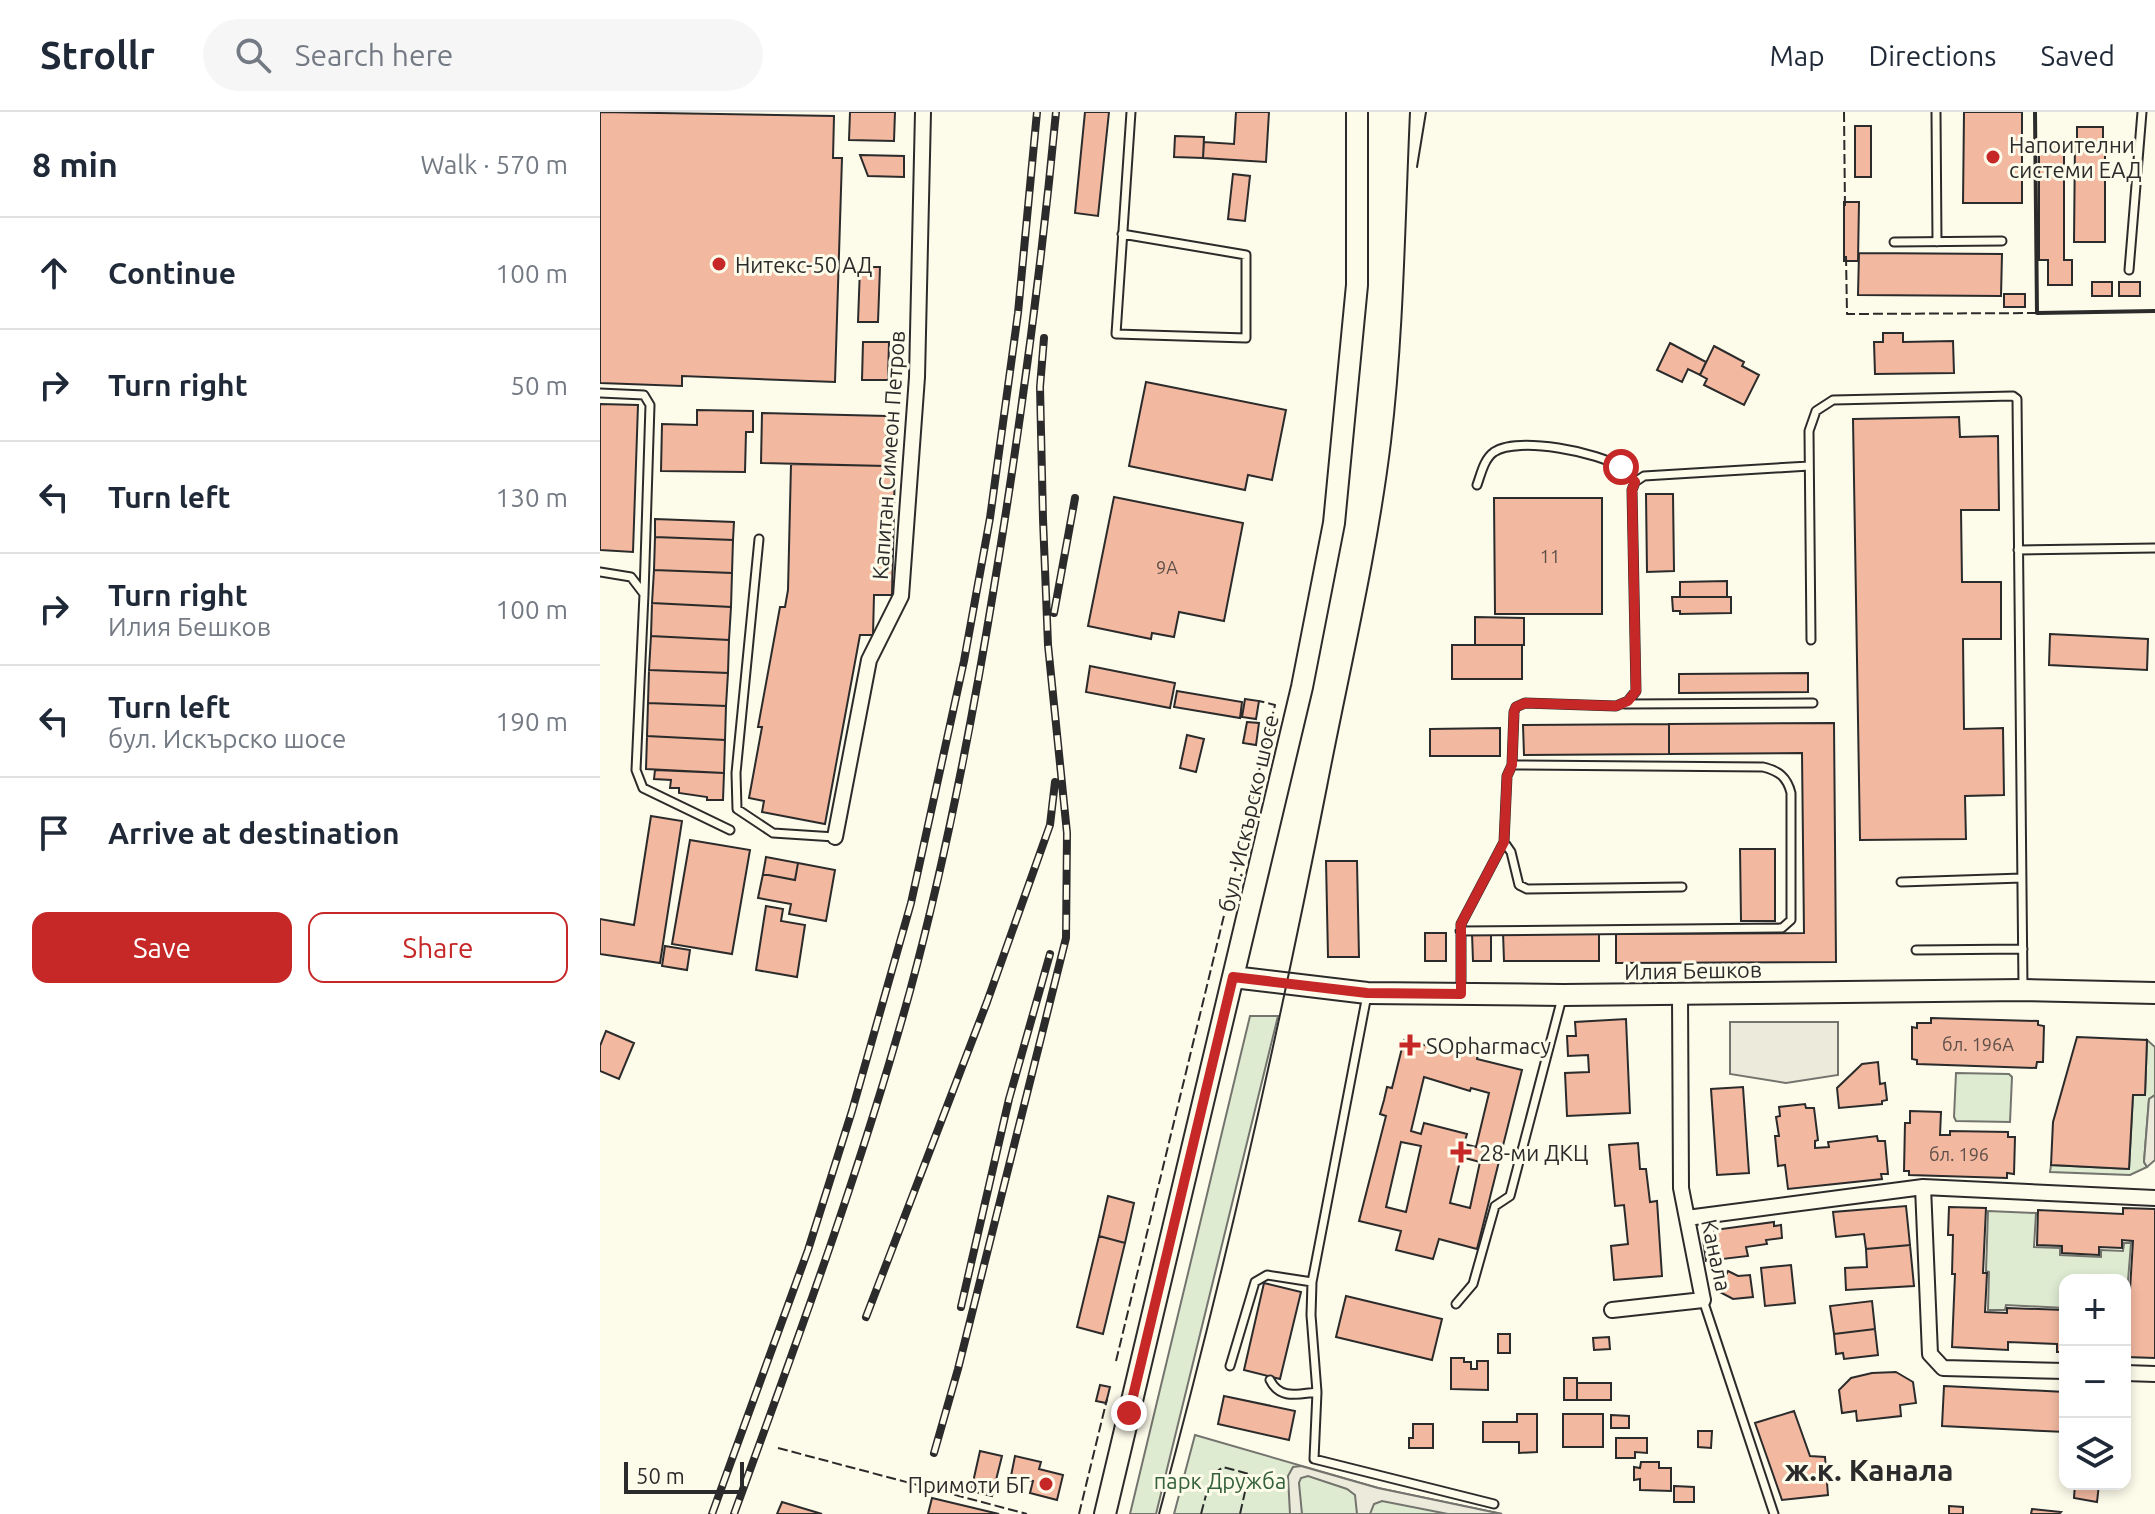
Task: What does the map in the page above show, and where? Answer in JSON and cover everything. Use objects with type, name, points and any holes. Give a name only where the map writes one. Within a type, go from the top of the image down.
[{"type":"main road","name":"бул. Искърско шосе","points":[[1105,1514],[1302,687],[1334,523],[1357,285],[1357,112]]},
{"type":"main road","name":"Илия Бешков","points":[[1233,977],[1367,993],[1563,995],[2023,990],[2155,993]]},
{"type":"street","name":"Капитан Симеон Петров","points":[[835,837],[869,660],[901,596],[917,377],[923,112]]},
{"type":"street","name":"Канала","points":[[1680,994],[1681,1188],[1703,1300]]},
{"type":"street","points":[[1687,1218],[1923,1187],[2155,1198]]},
{"type":"street","points":[[1923,1187],[1930,1354],[1943,1368],[2059,1371]]},
{"type":"street","points":[[1612,1310],[1703,1300]]},
{"type":"street","points":[[2131,1373],[2155,1374]]},
{"type":"lane","points":[[1122,234],[1246,255],[1246,338],[1116,334],[1122,234],[1131,112]]},
{"type":"lane","points":[[1936,112],[1937,242]]},
{"type":"lane","points":[[2129,270],[2142,112]]},
{"type":"lane","points":[[1894,242],[2002,241]]},
{"type":"lane","points":[[600,393],[644,395],[650,405],[636,770],[643,788],[730,830]]},
{"type":"lane","points":[[1811,640],[1811,419],[1823,404],[1833,400],[2013,396],[2018,402],[2023,990]]},
{"type":"lane","points":[[1477,485],[1491,454],[1504,447],[1532,445],[1589,455],[1621,467],[1635,482]]},
{"type":"lane","points":[[1623,704],[1636,691],[1632,490],[1635,482],[1644,476],[1809,466]]},
{"type":"lane","points":[[759,539],[736,773],[737,809],[773,833],[835,837]]},
{"type":"lane","points":[[2018,550],[2155,548]]},
{"type":"lane","points":[[600,572],[631,577],[644,594]]},
{"type":"lane","points":[[1461,994],[1460,931],[1504,842],[1514,712],[1521,704],[1813,703]]},
{"type":"lane","points":[[1460,931],[1782,928],[1791,920],[1791,793],[1789,784],[1775,770],[1763,767],[1512,765]]},
{"type":"lane","points":[[1504,842],[1511,852],[1519,885],[1527,889],[1682,887]]},
{"type":"lane","points":[[1901,882],[2022,878]]},
{"type":"lane","points":[[1916,950],[2023,949]]},
{"type":"lane","points":[[1367,993],[1312,1282],[1311,1315],[1317,1392],[1314,1459],[1494,1504]]},
{"type":"lane","points":[[1456,1304],[1473,1284],[1495,1206],[1510,1196],[1563,995]]},
{"type":"lane","points":[[1230,1366],[1255,1282],[1267,1275],[1312,1282]]},
{"type":"lane","name":"Канала","points":[[1703,1300],[1774,1514]]},
{"type":"lane","points":[[1270,1380],[1275,1390],[1286,1395],[1317,1392]]},
{"type":"green space","points":[[1250,1016],[1278,1016],[1156,1514],[1130,1514]]},
{"type":"green space","points":[[2147,1040],[2155,1047],[2155,1095],[2149,1099],[2144,1162],[2147,1167],[2130,1175],[2050,1172],[2051,1165],[2129,1169],[2133,1095],[2145,1095]]},
{"type":"green space","points":[[1956,1073],[2009,1074],[2012,1077],[2010,1122],[1956,1121]]},
{"type":"green space","points":[[1988,1211],[2036,1213],[2034,1247],[2060,1248],[2060,1255],[2101,1257],[2101,1250],[2123,1251],[2124,1243],[2131,1243],[2129,1274],[2059,1274],[2059,1308],[2006,1305],[2005,1310],[1988,1310],[1989,1272],[1986,1271]]},
{"type":"green space","name":"парк Дружба","points":[[1195,1435],[1378,1488],[1502,1514],[1174,1514]]},
{"type":"shaded area","points":[[1730,1022],[1838,1022],[1838,1075],[1786,1083],[1730,1074]]},
{"type":"shaded area","points":[[2155,1095],[2155,1160],[2147,1167],[2144,1162],[2149,1099]]},
{"type":"shaded area","points":[[1301,1466],[1378,1488],[1502,1514],[1448,1514],[1382,1501],[1374,1504],[1370,1514],[1357,1514],[1355,1495],[1347,1489],[1308,1476],[1301,1478],[1299,1483],[1302,1514],[1290,1514],[1288,1476],[1293,1467]]},
{"type":"building","name":"Нитекс-50 АД","points":[[600,112],[834,116],[833,158],[842,158],[835,382],[682,376],[682,386],[600,383]]},
{"type":"building","points":[[850,112],[895,112],[894,141],[849,140]]},
{"type":"building","points":[[1085,112],[1109,112],[1098,216],[1075,213]]},
{"type":"building","points":[[1236,112],[1269,112],[1266,162],[1203,158],[1204,142],[1234,144]]},
{"type":"building","name":"Напоителни системи ЕАД","points":[[1964,112],[2022,112],[2022,203],[1963,203]]},
{"type":"building","points":[[1855,126],[1871,126],[1871,177],[1855,177]]},
{"type":"building","points":[[2077,127],[2103,127],[2105,242],[2074,242]]},
{"type":"building","points":[[1175,136],[1204,137],[1203,158],[1174,157]]},
{"type":"building","points":[[2039,143],[2064,144],[2064,260],[2072,260],[2072,285],[2048,285],[2048,260],[2039,260]]},
{"type":"building","points":[[860,155],[904,156],[904,177],[868,176]]},
{"type":"building","points":[[1233,174],[1250,176],[1245,221],[1228,219]]},
{"type":"building","points":[[1844,202],[1859,202],[1858,261],[1844,261]]},
{"type":"building","points":[[1859,253],[2002,254],[2001,296],[1858,295]]},
{"type":"building","points":[[860,267],[880,267],[878,322],[858,322]]},
{"type":"building","points":[[2092,282],[2112,282],[2112,296],[2092,296]]},
{"type":"building","points":[[2119,282],[2140,282],[2140,296],[2119,296]]},
{"type":"building","points":[[2004,294],[2025,294],[2025,307],[2004,307]]},
{"type":"building","points":[[1883,333],[1903,333],[1903,342],[1953,341],[1954,373],[1875,374],[1874,342],[1883,342]]},
{"type":"building","points":[[863,342],[889,342],[888,380],[862,380]]},
{"type":"building","points":[[1670,343],[1706,362],[1700,375],[1688,369],[1682,382],[1657,370]]},
{"type":"building","points":[[1714,346],[1744,362],[1742,366],[1759,375],[1744,405],[1704,385],[1707,379],[1700,375]]},
{"type":"building","points":[[1146,382],[1286,410],[1272,480],[1248,475],[1245,490],[1129,466]]},
{"type":"building","points":[[600,404],[638,405],[633,552],[600,550]]},
{"type":"building","points":[[697,410],[753,411],[753,432],[746,432],[745,472],[661,471],[662,424],[697,425]]},
{"type":"building","points":[[762,413],[887,416],[886,466],[761,463]]},
{"type":"building","points":[[1959,417],[1960,437],[1998,436],[1999,510],[1961,510],[1962,582],[2001,582],[2001,639],[1963,639],[1964,729],[2003,728],[2004,795],[1965,796],[1966,839],[1860,840],[1853,419]]},
{"type":"building","points":[[887,421],[896,421],[892,595],[874,595],[873,635],[860,635],[825,824],[762,812],[764,801],[749,798],[762,727],[758,727],[780,607],[785,607],[788,590],[791,464],[886,466]]},
{"type":"building","points":[[1646,494],[1673,494],[1674,571],[1647,572]]},
{"type":"building","points":[[1114,497],[1243,523],[1224,621],[1179,612],[1174,637],[1152,633],[1151,639],[1088,626]]},
{"type":"building","points":[[1494,498],[1602,498],[1602,614],[1495,614]]},
{"type":"building","points":[[655,519],[734,522],[733,540],[655,537]]},
{"type":"building","points":[[655,537],[733,540],[732,573],[654,570]]},
{"type":"building","points":[[654,570],[732,573],[731,607],[652,603]]},
{"type":"building","points":[[1727,581],[1727,597],[1680,597],[1680,582]]},
{"type":"building","points":[[1672,597],[1731,597],[1731,613],[1680,614],[1680,611],[1673,611]]},
{"type":"building","points":[[652,603],[731,607],[729,640],[651,636]]},
{"type":"building","points":[[1475,617],[1524,618],[1524,645],[1475,645]]},
{"type":"building","points":[[2050,634],[2148,639],[2147,670],[2049,665]]},
{"type":"building","points":[[651,636],[729,640],[728,673],[649,670]]},
{"type":"building","points":[[1452,645],[1522,645],[1522,679],[1452,679]]},
{"type":"building","points":[[1090,666],[1175,683],[1170,708],[1086,692]]},
{"type":"building","points":[[649,670],[728,673],[726,706],[648,703]]},
{"type":"building","points":[[1808,673],[1808,692],[1679,693],[1679,674]]},
{"type":"building","points":[[1177,691],[1242,702],[1240,718],[1174,707]]},
{"type":"building","points":[[1245,699],[1259,701],[1256,719],[1242,717]]},
{"type":"building","points":[[648,703],[726,706],[725,740],[647,736]]},
{"type":"building","points":[[1247,722],[1259,723],[1256,745],[1243,743]]},
{"type":"building","points":[[1834,723],[1836,962],[1616,963],[1616,934],[1804,933],[1802,753],[1669,754],[1669,724]]},
{"type":"building","points":[[1669,724],[1669,754],[1524,755],[1523,725]]},
{"type":"building","points":[[1500,728],[1500,756],[1430,756],[1430,729]]},
{"type":"building","points":[[1187,735],[1204,739],[1196,772],[1180,768]]},
{"type":"building","points":[[647,736],[725,740],[724,773],[646,769]]},
{"type":"building","points":[[655,770],[724,773],[723,800],[707,800],[707,797],[679,793],[679,788],[670,788],[671,780],[654,779]]},
{"type":"building","points":[[651,816],[682,821],[660,963],[600,954],[600,919],[634,925]]},
{"type":"building","points":[[690,840],[750,850],[732,954],[672,944]]},
{"type":"building","points":[[1740,849],[1775,849],[1775,921],[1741,921]]},
{"type":"building","points":[[766,857],[798,863],[795,880],[763,874]]},
{"type":"building","points":[[1326,861],[1357,861],[1359,957],[1328,957]]},
{"type":"building","points":[[798,863],[835,870],[826,921],[789,914],[791,904],[758,898],[763,874],[795,880]]},
{"type":"building","points":[[766,906],[783,909],[781,921],[805,925],[797,977],[756,970]]},
{"type":"building","points":[[1599,931],[1599,961],[1504,961],[1503,932]]},
{"type":"building","points":[[1425,933],[1446,933],[1446,961],[1425,961]]},
{"type":"building","points":[[1472,933],[1491,933],[1491,961],[1473,961]]},
{"type":"building","points":[[665,946],[690,950],[687,970],[662,966]]},
{"type":"building","points":[[1931,1018],[2038,1021],[2038,1025],[2044,1026],[2043,1062],[2037,1062],[2036,1068],[1917,1064],[1917,1060],[1912,1059],[1912,1027],[1917,1028],[1917,1023],[1931,1023]]},
{"type":"building","points":[[1626,1019],[1630,1113],[1567,1116],[1565,1073],[1589,1072],[1588,1055],[1568,1056],[1567,1036],[1576,1036],[1575,1022]]},
{"type":"building","points":[[606,1031],[634,1043],[619,1079],[600,1071],[600,1046]]},
{"type":"building","points":[[2077,1037],[2147,1040],[2145,1095],[2133,1095],[2129,1169],[2051,1165],[2053,1122]]},
{"type":"building","name":"28-ми ДКЦ","points":[[1404,1040],[1449,1051],[1451,1047],[1478,1053],[1477,1059],[1522,1070],[1477,1249],[1439,1239],[1433,1259],[1396,1250],[1401,1231],[1359,1221],[1386,1116],[1380,1114],[1387,1087],[1392,1088]],"holes":[[[1424,1077],[1470,1091],[1471,1088],[1489,1093],[1476,1147],[1464,1144],[1467,1134],[1424,1123],[1421,1134],[1411,1131]],[[1401,1142],[1421,1146],[1406,1212],[1386,1207]],[[1461,1157],[1480,1162],[1470,1208],[1450,1203]]]},
{"type":"building","points":[[1878,1062],[1880,1084],[1885,1083],[1887,1100],[1882,1104],[1839,1108],[1837,1088],[1862,1064]]},
{"type":"building","points":[[1743,1087],[1749,1173],[1717,1175],[1711,1089]]},
{"type":"building","points":[[1805,1104],[1806,1108],[1814,1108],[1818,1140],[1815,1141],[1815,1148],[1829,1147],[1828,1142],[1877,1136],[1878,1141],[1885,1141],[1888,1174],[1881,1174],[1882,1179],[1788,1189],[1785,1165],[1778,1166],[1776,1117],[1780,1116],[1779,1107]]},
{"type":"building","points":[[1910,1111],[1941,1112],[1940,1135],[1950,1135],[1950,1131],[2008,1132],[2008,1137],[2015,1137],[2014,1174],[2007,1173],[2007,1178],[1909,1175],[1909,1171],[1904,1171],[1905,1123],[1910,1123]]},
{"type":"building","points":[[1638,1143],[1640,1169],[1646,1169],[1650,1202],[1657,1201],[1662,1276],[1614,1280],[1611,1246],[1628,1244],[1624,1205],[1615,1206],[1609,1145]]},
{"type":"building","points":[[1108,1196],[1134,1203],[1125,1243],[1099,1236]]},
{"type":"building","points":[[1906,1206],[1910,1245],[1866,1249],[1864,1234],[1836,1237],[1833,1212]]},
{"type":"building","points":[[1949,1207],[1986,1208],[1985,1312],[2007,1313],[2007,1308],[2059,1310],[2059,1352],[2057,1344],[2008,1342],[2008,1350],[1952,1347],[1955,1274],[1952,1274],[1953,1235],[1948,1235]]},
{"type":"building","points":[[2123,1208],[2155,1209],[2155,1358],[2131,1357],[2133,1241],[2122,1240],[2122,1248],[2099,1247],[2099,1255],[2062,1253],[2062,1246],[2037,1245],[2038,1210],[2123,1214]]},
{"type":"building","points":[[1774,1222],[1774,1226],[1781,1225],[1782,1238],[1746,1247],[1748,1256],[1706,1261],[1703,1239],[1715,1235],[1714,1230]]},
{"type":"building","points":[[1099,1236],[1125,1243],[1103,1334],[1077,1327]]},
{"type":"building","points":[[1910,1245],[1914,1286],[1846,1290],[1845,1268],[1867,1267],[1866,1249]]},
{"type":"building","points":[[1791,1265],[1795,1303],[1765,1306],[1761,1268]]},
{"type":"building","points":[[1728,1271],[1738,1276],[1750,1275],[1753,1297],[1733,1299],[1718,1291]]},
{"type":"building","points":[[1264,1283],[1301,1292],[1280,1379],[1244,1370]]},
{"type":"building","points":[[1346,1296],[1442,1319],[1432,1360],[1336,1337]]},
{"type":"building","points":[[1872,1301],[1875,1329],[1834,1334],[1830,1306]]},
{"type":"building","points":[[1875,1329],[1878,1355],[1844,1359],[1843,1353],[1836,1354],[1834,1334]]},
{"type":"building","points":[[1498,1334],[1510,1334],[1510,1353],[1498,1353]]},
{"type":"building","points":[[1609,1337],[1610,1349],[1594,1350],[1593,1338]]},
{"type":"building","points":[[1451,1358],[1464,1358],[1464,1362],[1471,1362],[1471,1369],[1477,1369],[1477,1361],[1488,1361],[1488,1390],[1451,1389]]},
{"type":"building","points":[[1896,1372],[1913,1382],[1916,1403],[1900,1405],[1901,1416],[1857,1421],[1856,1411],[1842,1413],[1839,1390],[1851,1378]]},
{"type":"building","points":[[1564,1378],[1577,1378],[1577,1400],[1564,1400]]},
{"type":"building","points":[[1577,1383],[1611,1383],[1611,1400],[1577,1400]]},
{"type":"building","points":[[1100,1385],[1110,1387],[1106,1403],[1096,1401]]},
{"type":"building","points":[[1944,1386],[2059,1392],[2059,1432],[1942,1426]]},
{"type":"building","points":[[1224,1396],[1295,1411],[1289,1440],[1218,1424]]},
{"type":"building","points":[[1794,1411],[1810,1456],[1825,1457],[1828,1495],[1782,1500],[1755,1423]]},
{"type":"building","points":[[1517,1414],[1537,1414],[1537,1452],[1519,1453],[1519,1442],[1483,1442],[1483,1422],[1517,1422]]},
{"type":"building","points":[[1563,1414],[1603,1414],[1603,1447],[1563,1447]]},
{"type":"building","points":[[1611,1415],[1629,1416],[1629,1428],[1611,1428]]},
{"type":"building","points":[[1413,1424],[1433,1424],[1433,1448],[1409,1448]]},
{"type":"building","points":[[1698,1431],[1712,1431],[1711,1448],[1698,1447]]},
{"type":"building","points":[[1616,1438],[1647,1438],[1647,1453],[1635,1452],[1635,1458],[1616,1458]]},
{"type":"building","points":[[980,1451],[1002,1456],[992,1496],[971,1491]]},
{"type":"building","points":[[1015,1456],[1041,1462],[1039,1469],[1063,1475],[1057,1500],[1030,1493],[1033,1481],[1011,1476]]},
{"type":"building","points":[[1641,1462],[1659,1462],[1659,1468],[1671,1468],[1671,1491],[1640,1490],[1640,1479],[1634,1480],[1634,1467],[1640,1468]]},
{"type":"building","points":[[1674,1486],[1694,1487],[1694,1502],[1674,1502]]},
{"type":"building","points":[[2075,1490],[2098,1490],[2097,1502],[2074,1498]]},
{"type":"building","points":[[932,1498],[999,1514],[928,1514]]},
{"type":"building","points":[[782,1502],[822,1514],[777,1514]]},
{"type":"building","points":[[1949,1506],[1963,1507],[1963,1514],[1949,1514]]},
{"type":"building","points":[[2032,1509],[2061,1512],[2031,1514]]},
{"type":"tram line","points":[[1159,1514],[1206,1333],[1270,1061],[1378,528],[1399,360],[1410,112]]},
{"type":"tram line","points":[[1417,167],[1426,112]]},
{"type":"railway","points":[[712,1514],[808,1250],[852,1111],[911,903],[964,661],[990,518],[1018,313],[1037,112]]},
{"type":"railway","points":[[734,1514],[871,1123],[910,991],[947,841],[1004,528],[1037,291],[1056,112]]},
{"type":"railway","points":[[934,1453],[1066,938],[1067,833],[1048,645],[1043,519],[1040,387],[1044,338]]},
{"type":"railway","points":[[1054,613],[1075,498]]},
{"type":"railway","points":[[866,1317],[987,1002],[1050,825],[1055,782]]},
{"type":"railway","points":[[961,1307],[1009,1099],[1050,954]]},
{"type":"fence","points":[[1844,112],[1845,208]]},
{"type":"fence","points":[[1846,256],[1847,314],[2037,313],[2035,112]]},
{"type":"fence","points":[[1116,1361],[1275,705],[1259,701]]},
{"type":"fence","points":[[1079,1514],[1107,1399]]},
{"type":"fence","points":[[778,1448],[1027,1514]]},
{"type":"fence","points":[[1201,1514],[1211,1476],[1223,1467],[1249,1474],[1240,1514]]},
{"type":"wall","points":[[2035,112],[2037,313],[2155,311]]},
{"type":"place","name":"Напоителни системи ЕАД","points":[[1993,157]]},
{"type":"place","name":"Нитекс-50 АД","points":[[719,264]]},
{"type":"place","name":"SOpharmacy","points":[[1410,1045]]},
{"type":"place","name":"28-ми ДКЦ","points":[[1461,1152]]},
{"type":"place","name":"Примоти БГ","points":[[1046,1484]]},
{"type":"district","name":"ж.к. Канала","points":[[1869,1470]]},
{"type":"route","points":[[1129,1413],[1233,977],[1367,993],[1461,994],[1461,924],[1504,842],[1507,776],[1512,765],[1516,707],[1525,703],[1616,706],[1628,701],[1636,691],[1632,490],[1635,482],[1621,467]]}]
